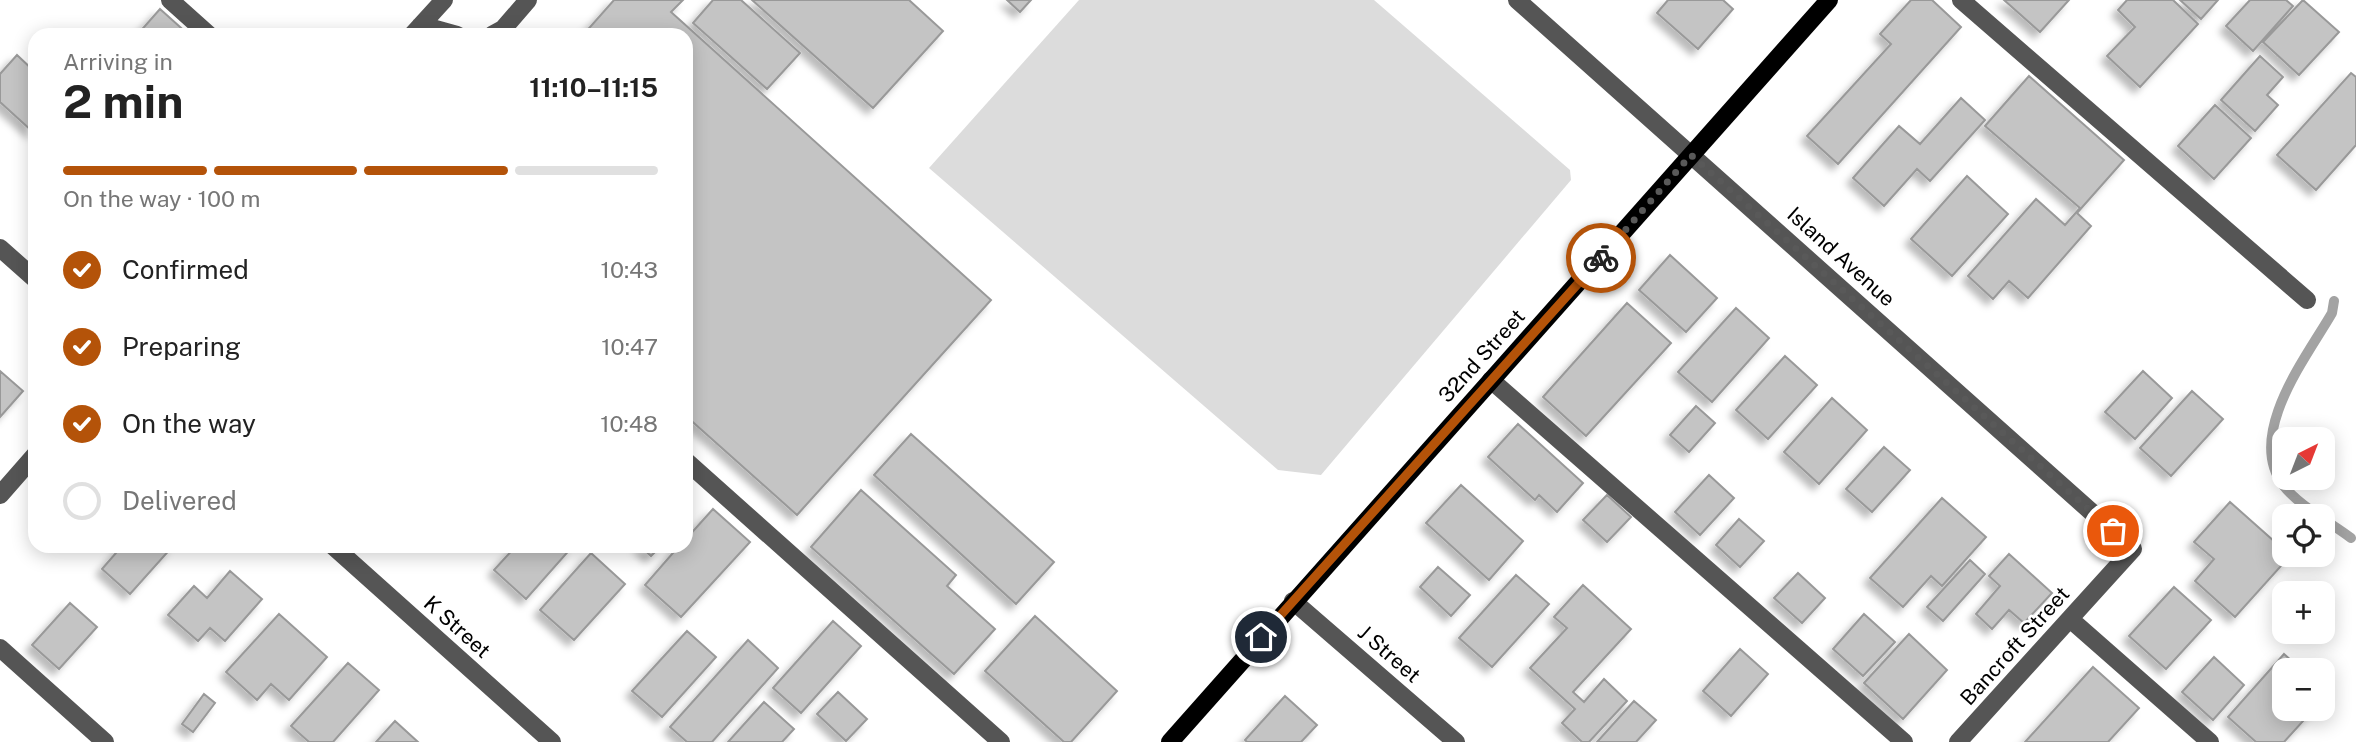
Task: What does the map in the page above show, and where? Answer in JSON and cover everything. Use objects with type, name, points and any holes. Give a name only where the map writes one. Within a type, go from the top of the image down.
[{"type":"main road","name":"32nd Street","points":[[1170,742],[1829,0]]},
{"type":"street","points":[[170,0],[201,28]]},
{"type":"street","points":[[419,28],[444,0]]},
{"type":"street","points":[[504,28],[528,0]]},
{"type":"street","name":"Island Avenue","points":[[1517,0],[2133,549]]},
{"type":"street","points":[[1961,0],[2307,300]]},
{"type":"street","points":[[0,248],[28,273]]},
{"type":"street","points":[[1491,380],[1904,742]]},
{"type":"street","points":[[0,495],[28,463]]},
{"type":"street","points":[[693,467],[1001,742]]},
{"type":"street","name":"Bancroft Street","points":[[1958,742],[2133,549]]},
{"type":"street","name":"K Street","points":[[341,553],[552,742]]},
{"type":"street","name":"J Street","points":[[1293,601],[1456,742]]},
{"type":"street","points":[[2070,619],[2210,742]]},
{"type":"street","points":[[0,648],[105,742]]},
{"type":"shaded area","points":[[1079,0],[1374,0],[1570,170],[1571,180],[1321,475],[1278,470],[929,168]]},
{"type":"building","points":[[614,0],[683,0],[671,12],[689,28],[589,28]]},
{"type":"building","points":[[713,0],[741,0],[800,53],[767,89],[693,23]]},
{"type":"building","points":[[752,0],[909,0],[943,31],[873,108]]},
{"type":"building","points":[[1007,0],[1031,0],[1020,12]]},
{"type":"building","points":[[1668,0],[1723,0],[1733,9],[1698,49],[1657,13]]},
{"type":"building","points":[[1911,0],[1932,0],[1961,27],[1838,164],[1807,136],[1891,44],[1880,34]]},
{"type":"building","points":[[2004,0],[2069,0],[2040,32]]},
{"type":"building","points":[[2127,0],[2173,0],[2198,24],[2140,87],[2107,56],[2135,27],[2118,10]]},
{"type":"building","points":[[2180,0],[2218,0],[2201,19]]},
{"type":"building","points":[[2250,0],[2286,0],[2293,6],[2253,51],[2226,26]]},
{"type":"building","points":[[2303,0],[2339,32],[2299,75],[2263,42]]},
{"type":"building","points":[[160,9],[181,28],[143,28]]},
{"type":"building","points":[[693,32],[991,300],[797,515],[693,422]]},
{"type":"building","points":[[17,55],[28,65],[28,127],[0,102],[0,74]]},
{"type":"building","points":[[2260,56],[2283,77],[2267,95],[2278,105],[2255,131],[2221,100]]},
{"type":"building","points":[[2351,73],[2356,77],[2356,145],[2316,190],[2277,155]]},
{"type":"building","points":[[2029,76],[2124,160],[2077,213],[2091,226],[2028,298],[2009,281],[1993,299],[1968,276],[2036,199],[2065,225],[2080,208],[1985,126]]},
{"type":"building","points":[[1961,98],[1985,120],[1930,181],[1917,169],[1884,206],[1853,178],[1899,126],[1920,144]]},
{"type":"building","points":[[2215,105],[2251,138],[2214,179],[2178,146]]},
{"type":"building","points":[[1967,176],[2008,214],[1952,276],[1911,239]]},
{"type":"building","points":[[1670,255],[1717,298],[1686,332],[1639,290]]},
{"type":"building","points":[[1627,303],[1671,343],[1586,436],[1543,397]]},
{"type":"building","points":[[1736,308],[1769,338],[1712,402],[1678,372]]},
{"type":"building","points":[[1785,356],[1817,385],[1768,439],[1736,410]]},
{"type":"building","points":[[0,371],[23,391],[0,417]]},
{"type":"building","points":[[2143,371],[2172,398],[2135,439],[2105,412]]},
{"type":"building","points":[[2192,391],[2223,419],[2171,476],[2140,448]]},
{"type":"building","points":[[1832,398],[1867,430],[1819,484],[1784,452]]},
{"type":"building","points":[[1696,406],[1715,423],[1689,452],[1670,435]]},
{"type":"building","points":[[1518,424],[1583,483],[1557,512],[1539,495],[1535,500],[1488,457]]},
{"type":"building","points":[[911,434],[1054,562],[1016,604],[874,475]]},
{"type":"building","points":[[1884,447],[1910,470],[1872,512],[1846,489]]},
{"type":"building","points":[[1709,475],[1734,498],[1700,535],[1675,512]]},
{"type":"building","points":[[1461,485],[1523,541],[1489,580],[1426,523]]},
{"type":"building","points":[[861,490],[956,575],[947,586],[995,629],[954,674],[811,547]]},
{"type":"building","points":[[1607,495],[1631,517],[1607,542],[1583,520]]},
{"type":"building","points":[[1942,498],[1986,537],[1942,586],[1931,576],[1903,607],[1870,578]]},
{"type":"building","points":[[2230,502],[2272,539],[2272,567],[2280,567],[2235,617],[2195,581],[2214,559],[2194,542]]},
{"type":"building","points":[[713,509],[750,542],[681,617],[645,585],[673,553],[693,553],[693,531]]},
{"type":"building","points":[[1739,519],[1764,541],[1740,567],[1716,545]]},
{"type":"building","points":[[116,553],[167,553],[130,594],[102,569]]},
{"type":"building","points":[[510,553],[567,553],[526,599],[494,570]]},
{"type":"building","points":[[591,553],[625,584],[574,640],[540,610]]},
{"type":"building","points":[[2009,554],[2052,593],[2024,623],[2009,610],[1992,629],[1976,614],[2000,586],[1989,576]]},
{"type":"building","points":[[1970,560],[1985,574],[1943,621],[1927,607]]},
{"type":"building","points":[[1438,567],[1470,595],[1451,616],[1420,587]]},
{"type":"building","points":[[230,571],[262,599],[225,641],[210,628],[198,641],[168,615],[194,586],[207,598]]},
{"type":"building","points":[[1798,573],[1825,598],[1802,623],[1774,598]]},
{"type":"building","points":[[1516,575],[1549,604],[1492,667],[1459,638]]},
{"type":"building","points":[[1583,585],[1631,629],[1573,692],[1584,702],[1604,679],[1627,701],[1589,742],[1582,742],[1562,723],[1575,709],[1530,668],[1567,628],[1554,617]]},
{"type":"building","points":[[2174,587],[2211,620],[2166,669],[2129,636]]},
{"type":"building","points":[[70,603],[97,627],[59,669],[32,645]]},
{"type":"building","points":[[279,614],[327,657],[289,700],[271,684],[257,700],[226,672]]},
{"type":"building","points":[[1864,614],[1895,642],[1863,676],[1833,649]]},
{"type":"building","points":[[1035,616],[1117,691],[1071,742],[1064,742],[985,671]]},
{"type":"building","points":[[833,621],[861,646],[801,713],[773,688]]},
{"type":"building","points":[[687,631],[716,657],[662,717],[632,691]]},
{"type":"building","points":[[1909,634],[1947,670],[1903,719],[1864,683]]},
{"type":"building","points":[[748,640],[778,668],[712,742],[687,742],[670,727]]},
{"type":"building","points":[[1740,649],[1768,674],[1731,716],[1703,691]]},
{"type":"building","points":[[2214,657],[2244,685],[2213,720],[2182,692]]},
{"type":"building","points":[[348,663],[379,690],[333,742],[309,742],[291,726]]},
{"type":"building","points":[[2093,667],[2139,708],[2108,742],[2025,742]]},
{"type":"building","points":[[2272,668],[2272,721],[2303,721],[2284,742],[2256,742],[2228,717]]},
{"type":"building","points":[[838,692],[867,719],[846,741],[817,714]]},
{"type":"building","points":[[204,694],[215,703],[193,732],[182,724]]},
{"type":"building","points":[[1285,696],[1317,725],[1301,742],[1247,742],[1245,740]]},
{"type":"building","points":[[1634,701],[1656,720],[1636,742],[1597,742]]},
{"type":"building","points":[[764,702],[794,729],[782,742],[728,742]]},
{"type":"building","points":[[395,721],[418,742],[376,742]]},
{"type":"waterway","points":[[2334,301],[2332,313],[2284,396],[2275,419],[2271,443],[2273,465],[2283,485],[2306,507],[2351,538]]},
{"type":"way so far","points":[[1601,258],[1691,155],[2113,531]]},
{"type":"route","points":[[1261,637],[1601,258]]}]
